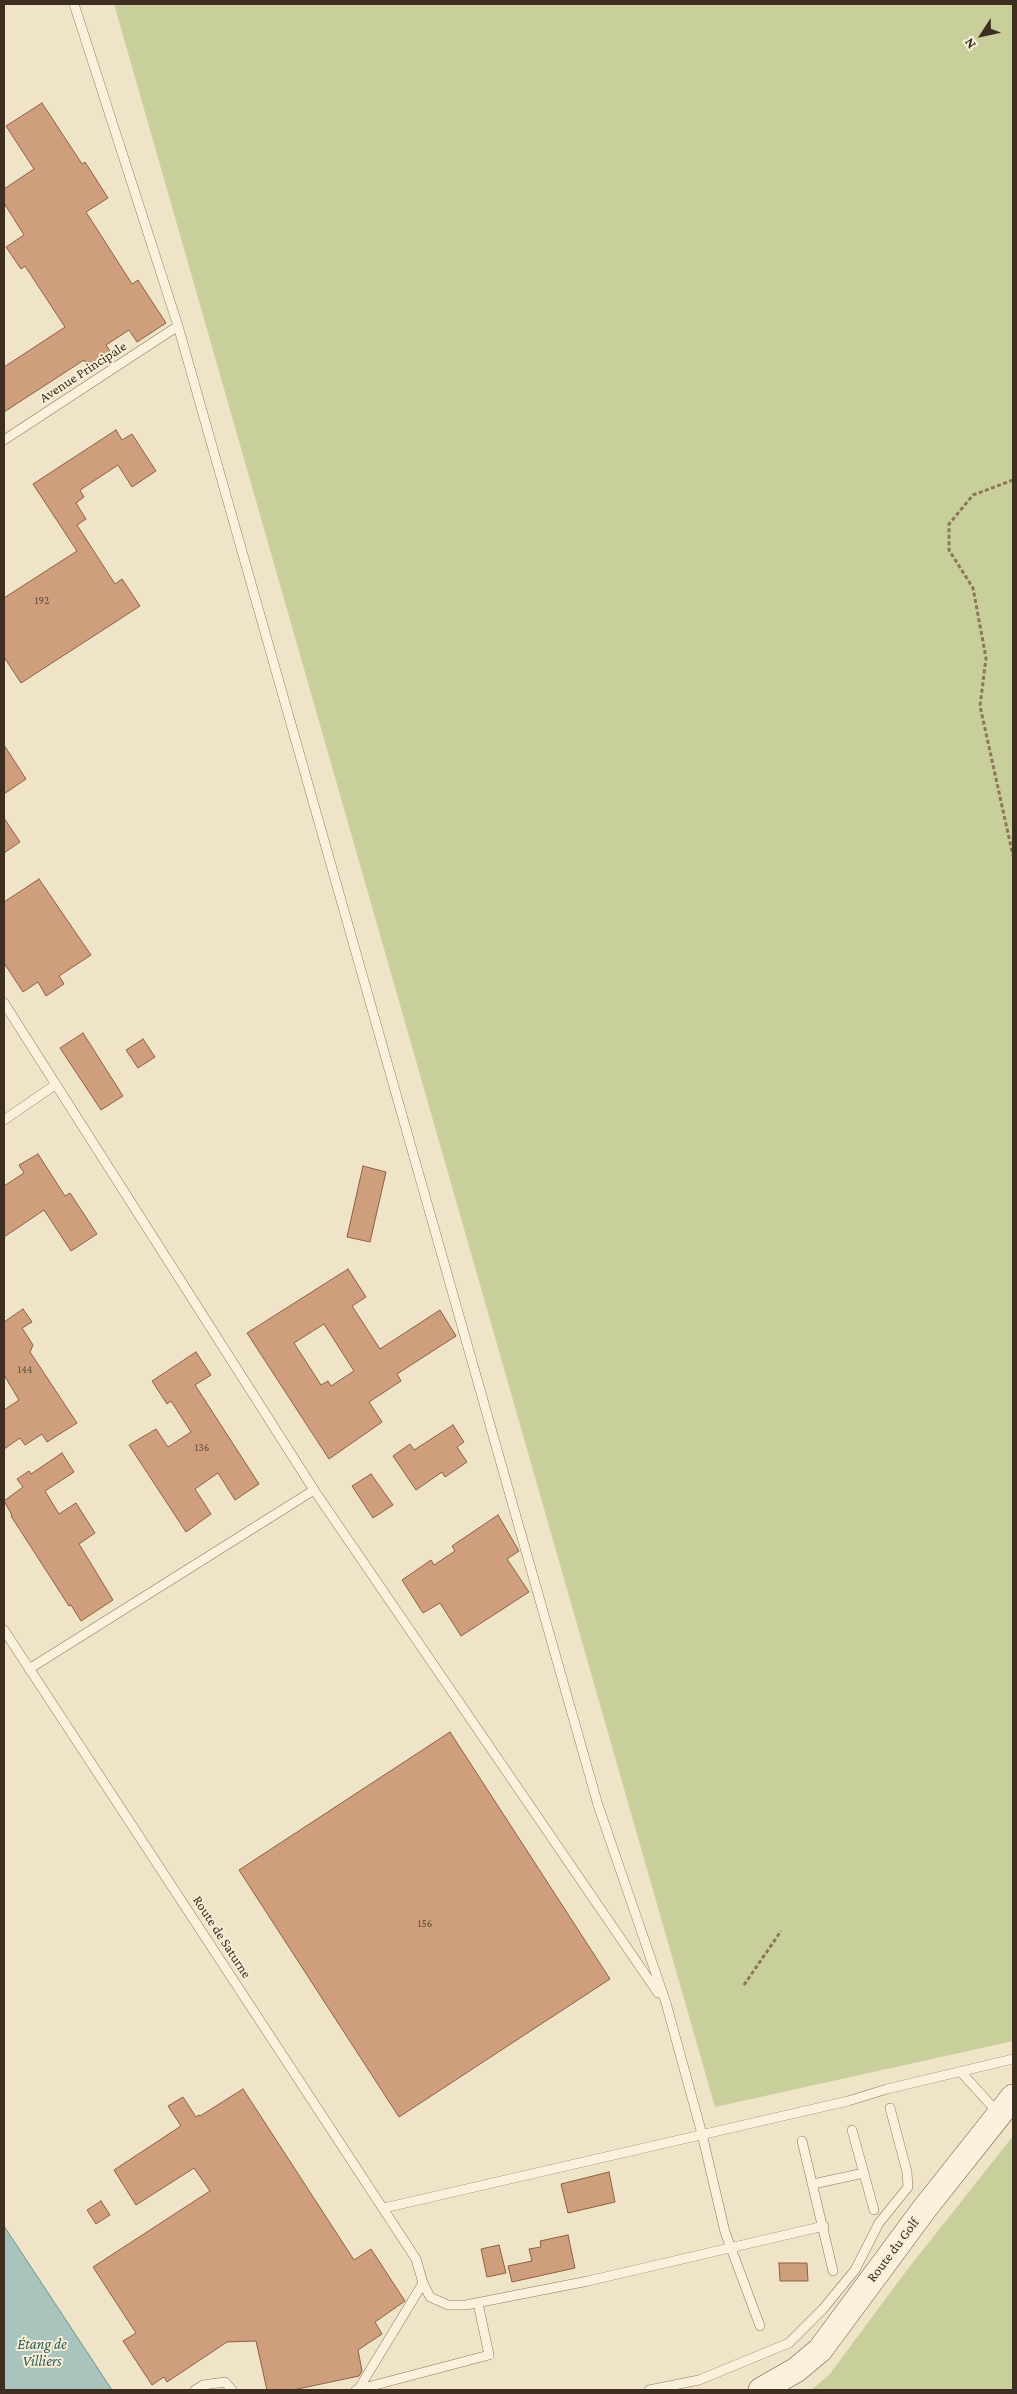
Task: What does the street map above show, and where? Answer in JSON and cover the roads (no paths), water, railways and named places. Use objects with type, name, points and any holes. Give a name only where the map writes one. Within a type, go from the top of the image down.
[{"type":"street","name":"Route du Golf","points":[[761,2390],[796,2370],[820,2350],[892,2250],[1006,2105]]},
{"type":"lane","points":[[74,4],[178,326],[598,1806],[666,2003],[702,2134],[725,2232],[760,2326]]},
{"type":"lane","name":"Avenue Principale","points":[[4,440],[178,326]]},
{"type":"lane","points":[[4,1003],[314,1490],[666,2003]]},
{"type":"lane","points":[[4,1120],[55,1085]]},
{"type":"lane","points":[[29,1669],[314,1490]]},
{"type":"lane","name":"Route de Saturne","points":[[4,1630],[384,2208],[416,2259],[423,2283]]},
{"type":"lane","points":[[384,2208],[848,2101],[887,2089],[1013,2059]]},
{"type":"lane","points":[[962,2072],[1006,2105]]},
{"type":"lane","points":[[649,2390],[699,2380],[789,2343],[823,2309],[855,2270],[879,2223],[908,2187],[907,2172],[890,2108]]},
{"type":"lane","points":[[852,2130],[874,2210]]},
{"type":"lane","points":[[802,2141],[824,2226],[832,2271]]},
{"type":"lane","points":[[813,2184],[864,2173]]},
{"type":"lane","points":[[423,2283],[430,2297],[448,2304],[478,2303],[588,2281],[824,2226]]},
{"type":"lane","points":[[357,2390],[423,2283]]},
{"type":"lane","points":[[357,2390],[489,2355],[478,2303]]},
{"type":"lane","points":[[195,2390],[204,2385],[225,2382],[232,2390]]},
{"type":"water","name":"Étang de Villiers","points":[[4,2226],[112,2390],[4,2390]]}]
